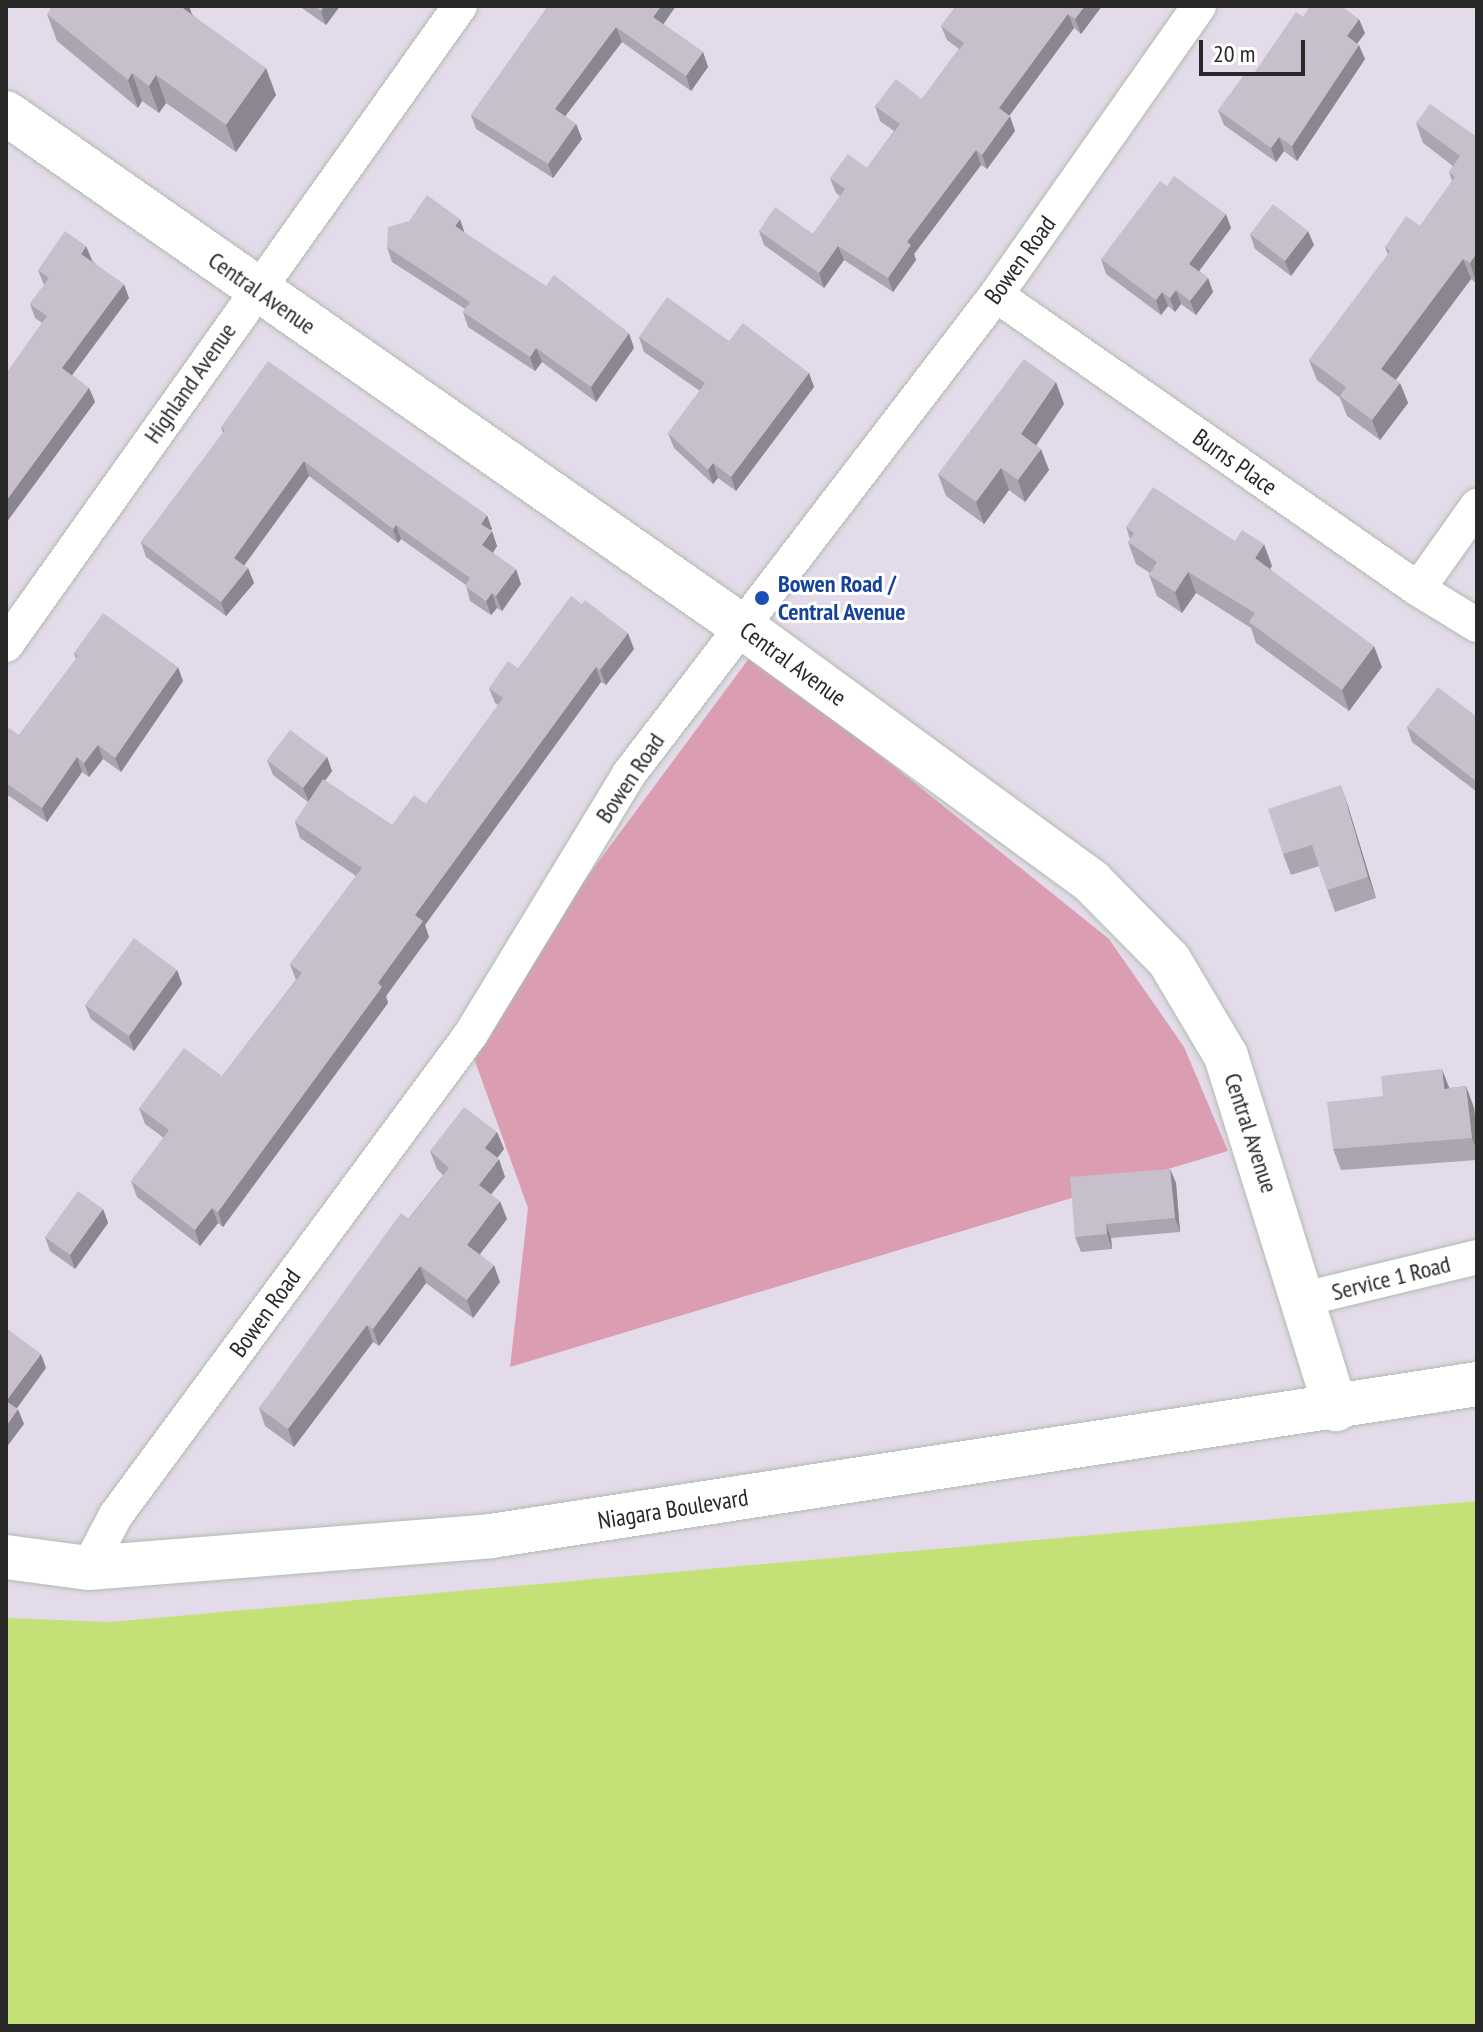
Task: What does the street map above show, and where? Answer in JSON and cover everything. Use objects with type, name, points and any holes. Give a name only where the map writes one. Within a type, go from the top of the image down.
[{"type":"main road","name":"Central Avenue","points":[[6,113],[740,625],[1092,882],[1169,960],[1226,1056],[1336,1409]]},
{"type":"main road","name":"Niagara Boulevard","points":[[6,1557],[88,1568],[491,1536],[1336,1409],[1477,1384]]},
{"type":"street","name":"Highland Avenue","points":[[6,645],[460,6]]},
{"type":"street","name":"Bowen Road","points":[[88,1568],[116,1515],[471,1034],[629,774],[740,625],[996,295],[1199,6]]},
{"type":"street","name":"Burns Place","points":[[996,295],[1418,589],[1477,625]]},
{"type":"street","points":[[1418,589],[1477,506]]},
{"type":"street","name":"Service 1 Road","points":[[1304,1299],[1477,1257]]},
{"type":"shaded area","points":[[753,653],[1109,939],[1184,1047],[1228,1151],[510,1367],[528,1208],[467,1039]]},
{"type":"shaded area","points":[[1477,1501],[1477,2026],[6,2026],[6,1618],[110,1622]]},
{"type":"building","points":[[52,6],[180,6],[266,68],[226,125],[156,75],[149,86],[132,73],[128,80],[47,14]]},
{"type":"building","points":[[548,6],[661,6],[653,17],[703,52],[686,76],[616,27],[555,109],[576,124],[548,164],[471,115]]},
{"type":"building","points":[[956,6],[1085,6],[1075,19],[1068,14],[999,108],[1010,116],[982,155],[976,150],[907,242],[911,245],[888,278],[838,246],[819,273],[759,231],[775,207],[813,234],[845,189],[830,178],[848,154],[867,168],[900,124],[875,106],[896,79],[922,99],[964,43],[941,26]]},
{"type":"building","points":[[1310,6],[1341,6],[1359,19],[1347,36],[1359,45],[1292,146],[1279,137],[1271,148],[1218,110],[1246,72],[1252,76],[1296,12],[1303,17]]},
{"type":"building","points":[[1430,104],[1477,137],[1477,253],[1470,263],[1463,259],[1381,369],[1400,383],[1372,420],[1340,396],[1346,387],[1309,360],[1390,251],[1385,247],[1406,216],[1420,226],[1455,177],[1449,172],[1460,156],[1416,123]]},
{"type":"building","points":[[1174,176],[1226,214],[1189,264],[1208,278],[1190,301],[1176,290],[1170,298],[1162,292],[1156,300],[1101,259],[1160,181],[1167,186]]},
{"type":"building","points":[[427,195],[460,219],[455,226],[546,286],[554,275],[629,333],[591,387],[536,348],[530,357],[463,312],[470,302],[387,247],[388,227],[409,221]]},
{"type":"building","points":[[1273,204],[1308,231],[1285,261],[1250,234]]},
{"type":"building","points":[[65,231],[86,246],[81,254],[124,284],[62,368],[89,388],[6,501],[6,374],[47,316],[30,304],[49,278],[38,270]]},
{"type":"building","points":[[667,297],[729,341],[743,323],[809,373],[731,477],[713,463],[708,470],[668,433],[705,383],[639,337]]},
{"type":"building","points":[[1024,359],[1056,382],[1021,434],[1041,449],[1018,480],[1001,468],[976,502],[938,474]]},
{"type":"building","points":[[268,361],[487,515],[481,524],[492,531],[482,545],[516,569],[496,596],[492,593],[486,601],[465,586],[470,578],[396,525],[393,529],[304,461],[234,558],[248,568],[221,602],[141,542],[225,430],[221,427]]},
{"type":"building","points":[[1153,487],[1235,541],[1242,530],[1264,544],[1255,558],[1374,646],[1342,690],[1249,622],[1255,613],[1188,572],[1175,592],[1149,575],[1157,562],[1128,542],[1134,533],[1126,527]]},
{"type":"building","points":[[571,596],[582,604],[585,600],[628,633],[600,670],[596,667],[415,915],[423,921],[378,983],[382,987],[218,1212],[212,1208],[195,1230],[131,1181],[169,1130],[139,1108],[184,1048],[222,1076],[302,973],[290,964],[362,868],[295,822],[323,779],[392,825],[414,795],[426,804],[503,698],[489,688],[508,661],[518,668]]},
{"type":"building","points":[[103,613],[178,667],[115,758],[98,745],[84,763],[77,757],[42,808],[6,783],[6,733],[9,728],[19,735],[78,656],[74,653]]},
{"type":"building","points":[[1438,687],[1477,717],[1477,782],[1407,727]]},
{"type":"building","points":[[290,730],[327,757],[303,788],[267,760]]},
{"type":"building","points":[[1341,785],[1368,877],[1327,890],[1312,845],[1283,854],[1268,809]]},
{"type":"building","points":[[134,938],[177,970],[129,1036],[85,1005]]},
{"type":"building","points":[[1442,1069],[1444,1089],[1466,1086],[1472,1138],[1333,1149],[1327,1102],[1383,1096],[1381,1076]]},
{"type":"building","points":[[464,1107],[497,1132],[485,1148],[499,1159],[479,1185],[500,1201],[467,1245],[494,1265],[467,1300],[420,1266],[373,1329],[367,1325],[288,1429],[259,1408],[401,1213],[409,1219],[449,1168],[430,1151]]},
{"type":"building","points":[[1170,1169],[1175,1218],[1106,1224],[1107,1234],[1075,1237],[1070,1177]]},
{"type":"building","points":[[78,1191],[103,1209],[70,1255],[45,1237]]},
{"type":"building","points":[[6,1328],[41,1354],[6,1401]]},
{"type":"building","points":[[6,1401],[18,1409],[6,1426]]},
{"type":"place","name":"Bowen Road / Central Avenue","points":[[762,598]]}]
